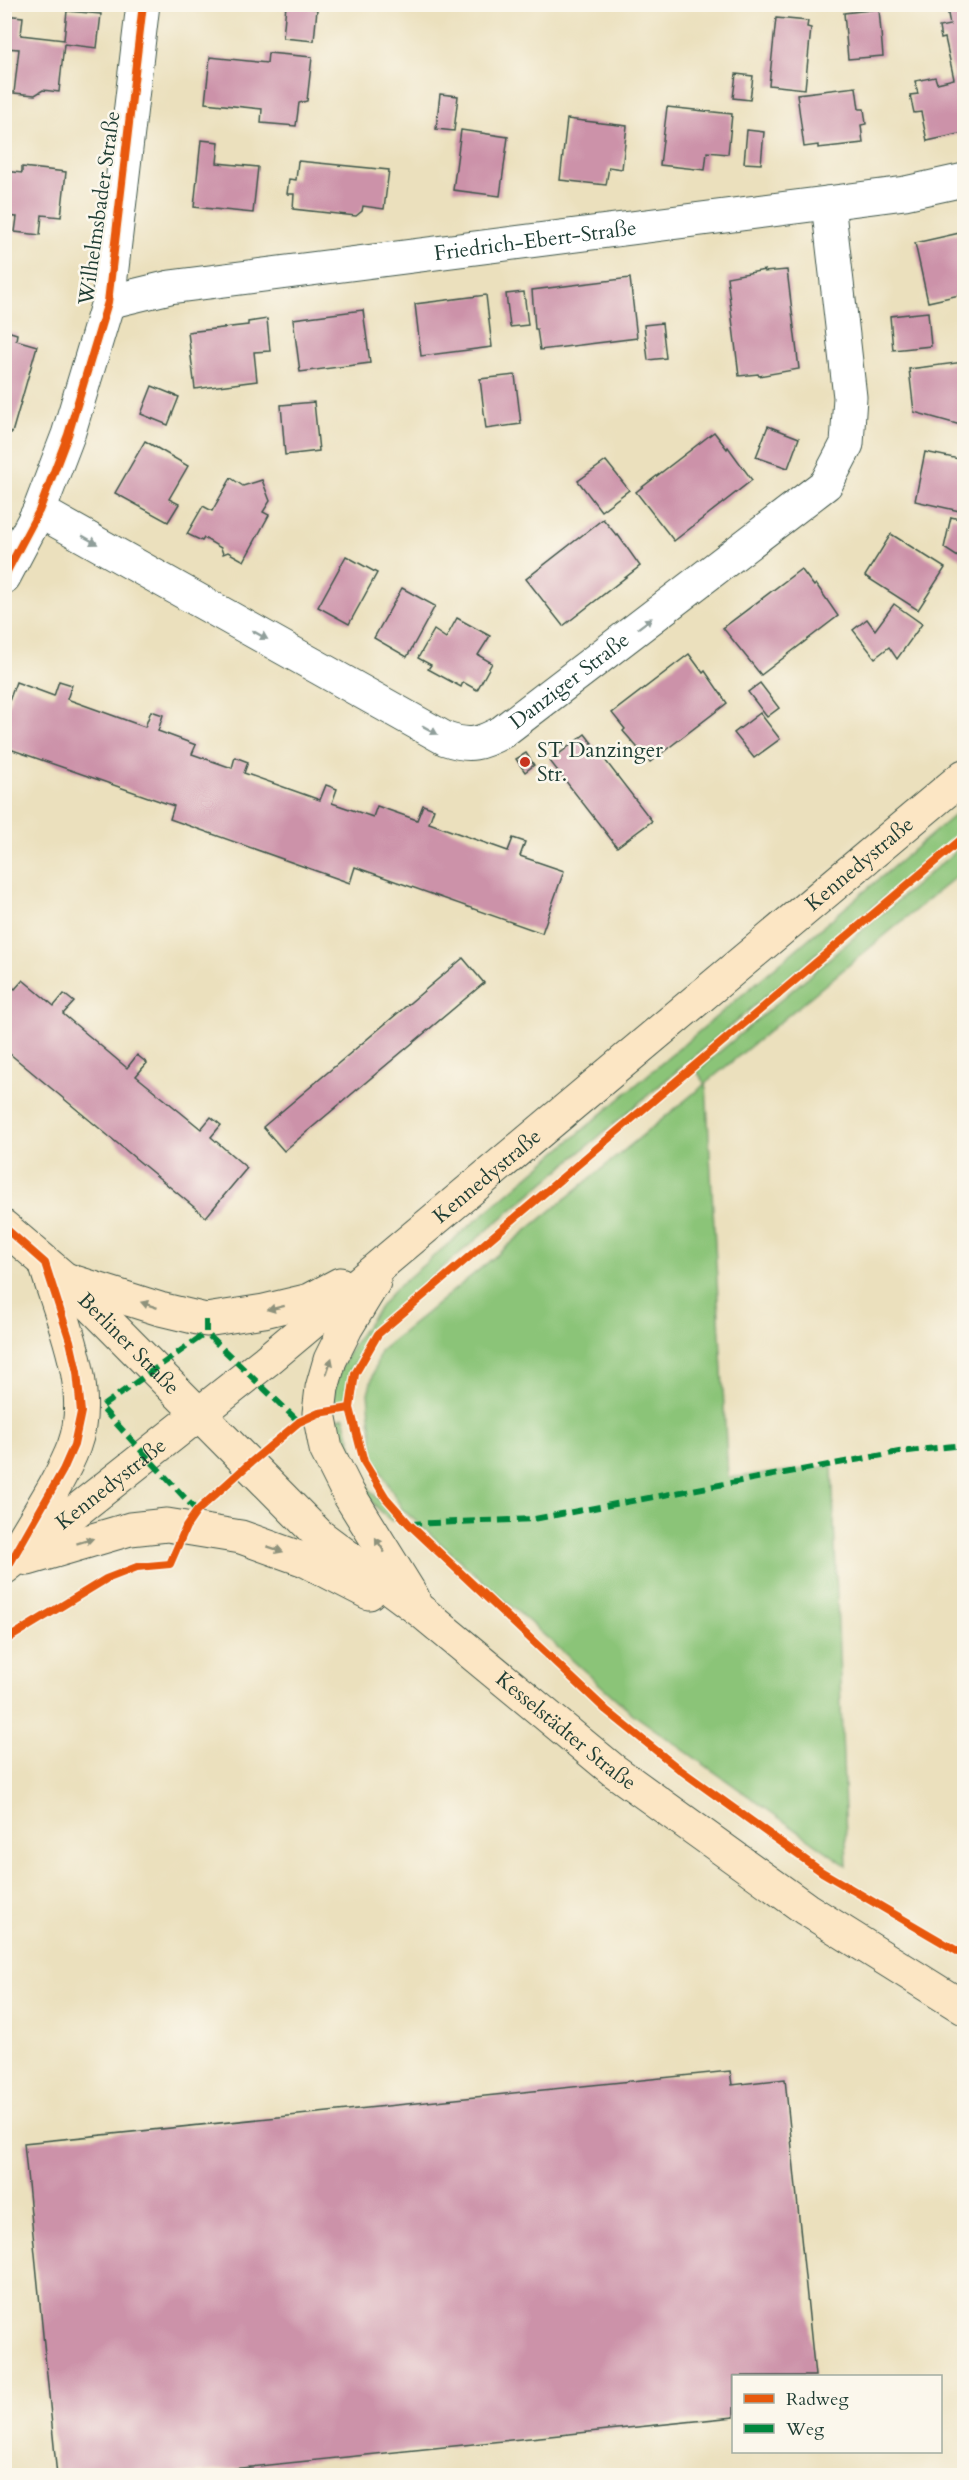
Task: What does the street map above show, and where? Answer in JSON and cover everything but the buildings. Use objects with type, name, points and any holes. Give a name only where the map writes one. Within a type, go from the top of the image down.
[{"type":"main road","name":"Kennedystraße","points":[[7,1566],[258,1367],[964,776]]},
{"type":"main road","name":"Berliner Straße","points":[[4,1227],[55,1271],[198,1413]]},
{"type":"main road","points":[[55,1271],[160,1309],[206,1320],[264,1311],[310,1300],[387,1260]]},
{"type":"main road","points":[[387,1260],[346,1328],[330,1360],[322,1388],[320,1413],[327,1449],[348,1493],[422,1612]]},
{"type":"main road","points":[[7,1566],[63,1470],[74,1445],[81,1412],[77,1372],[55,1271]]},
{"type":"main road","name":"Kesselstädter Straße","points":[[198,1413],[320,1536],[422,1612],[623,1777],[806,1909],[964,2008]]},
{"type":"main road","points":[[7,1566],[130,1529],[167,1525],[186,1527],[241,1537],[304,1560],[450,1636]]},
{"type":"street","name":"Wilhelmsbader Straße","points":[[4,577],[39,511],[68,435],[108,302],[143,4]]},
{"type":"street","name":"Friedrich-Ebert-Straße","points":[[108,302],[170,287],[904,193],[964,180]]},
{"type":"street","name":"Danziger Straße","points":[[39,511],[446,739],[464,745],[484,742],[502,732],[826,484],[847,444],[850,397],[828,203]]},
{"type":"green space","points":[[964,807],[964,830],[423,1284],[373,1332],[351,1370],[345,1402],[332,1402],[334,1387],[346,1357],[375,1313],[395,1289]]},
{"type":"green space","points":[[964,844],[964,870],[706,1083],[728,1478],[832,1466],[847,1866],[633,1714],[402,1509],[374,1459],[368,1393],[380,1351],[705,1084],[697,1071]]},
{"type":"green space","points":[[344,1417],[355,1458],[370,1490],[395,1518],[392,1521],[369,1498],[340,1456],[336,1444],[337,1419]]},
{"type":"marked path","points":[[206,1320],[206,1333],[299,1422]]},
{"type":"marked path","points":[[197,1511],[101,1407],[206,1333]]},
{"type":"marked path","points":[[409,1524],[534,1519],[899,1452],[964,1445]]},
{"type":"cycle path","points":[[4,577],[39,511],[68,435],[108,302],[143,4]]},
{"type":"cycle path","points":[[964,837],[378,1334],[355,1374],[350,1408],[364,1462],[386,1498],[409,1524],[606,1710],[679,1769],[822,1872],[964,1955]]},
{"type":"cycle path","points":[[4,1227],[45,1263],[70,1341],[77,1372],[81,1412],[74,1445],[63,1470],[9,1565],[4,1568]]},
{"type":"cycle path","points":[[4,1641],[106,1579],[137,1567],[170,1564],[186,1527],[197,1511],[249,1464],[299,1422],[319,1413],[350,1408]]},
{"type":"place","name":"ST Danzinger Str.","points":[[525,762]]}]
